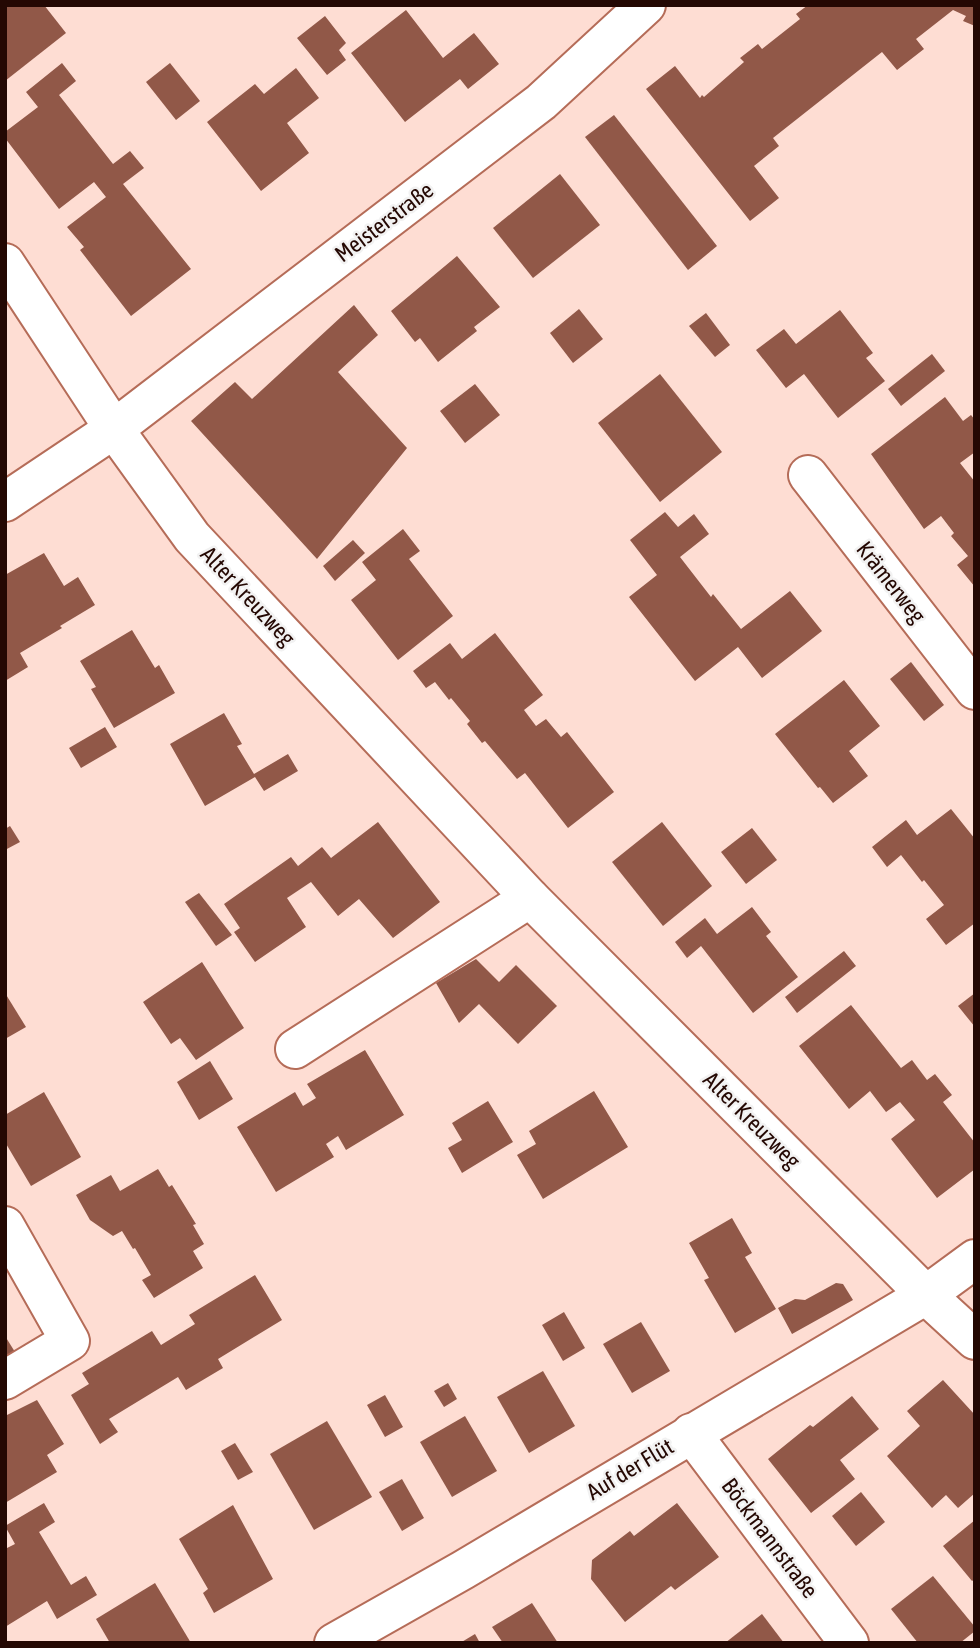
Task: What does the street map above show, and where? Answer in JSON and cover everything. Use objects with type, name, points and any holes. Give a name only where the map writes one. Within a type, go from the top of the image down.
[{"type":"street","name":"Meisterstraße","points":[[5,502],[114,429],[541,102],[646,5]]},
{"type":"street","name":"Alter Kreuzweg","points":[[5,263],[114,429],[192,537],[530,898],[926,1295],[975,1340]]},
{"type":"street","name":"Krämerweg","points":[[808,475],[975,690]]},
{"type":"street","points":[[295,1049],[530,898]]},
{"type":"street","points":[[5,1226],[70,1341],[5,1380]]},
{"type":"street","name":"Auf der Flüt","points":[[334,1643],[463,1570],[926,1295],[975,1259]]},
{"type":"street","name":"Böckmannstraße","points":[[691,1433],[849,1643]]},
{"type":"building","points":[[5,5],[44,5],[66,33],[5,81]]},
{"type":"building","points":[[808,5],[975,5],[975,26],[963,21],[966,16],[953,10],[916,39],[924,49],[897,70],[882,52],[773,138],[779,146],[754,166],[779,198],[750,221],[646,89],[675,66],[700,98],[702,95],[704,97],[744,62],[740,58],[758,44],[762,49],[800,19],[796,14]]},
{"type":"building","points":[[406,10],[443,58],[474,33],[499,64],[468,89],[460,79],[405,122],[351,53]]},
{"type":"building","points":[[325,16],[346,43],[339,50],[346,60],[327,75],[297,38]]},
{"type":"building","points":[[62,63],[76,81],[59,95],[113,164],[130,151],[144,168],[123,184],[191,269],[131,316],[80,250],[84,247],[67,227],[106,197],[94,182],[59,209],[5,138],[5,132],[38,107],[26,92]]},
{"type":"building","points":[[170,63],[200,101],[176,120],[146,82]]},
{"type":"building","points":[[296,68],[319,98],[287,123],[309,153],[261,191],[207,122],[255,84],[264,94]]},
{"type":"building","points":[[614,115],[717,246],[688,270],[585,137]]},
{"type":"building","points":[[560,174],[600,225],[533,278],[493,228]]},
{"type":"building","points":[[457,256],[500,307],[474,327],[477,331],[438,362],[420,338],[415,342],[391,311]]},
{"type":"building","points":[[354,305],[378,335],[338,372],[407,448],[317,559],[191,421],[235,382],[252,399]]},
{"type":"building","points":[[579,309],[603,339],[573,363],[550,333]]},
{"type":"building","points":[[840,310],[873,353],[866,358],[885,381],[838,418],[804,374],[786,388],[756,350],[784,329],[796,344]]},
{"type":"building","points":[[706,313],[730,345],[715,357],[689,326]]},
{"type":"building","points":[[932,354],[945,371],[901,406],[888,389]]},
{"type":"building","points":[[660,374],[722,452],[660,502],[598,423]]},
{"type":"building","points":[[475,384],[500,415],[465,443],[440,411]]},
{"type":"building","points":[[945,397],[963,421],[971,415],[975,420],[975,452],[960,463],[975,482],[975,587],[957,565],[968,556],[951,536],[954,533],[941,516],[924,529],[871,454]]},
{"type":"building","points":[[665,512],[678,527],[694,514],[709,534],[680,557],[711,597],[713,594],[741,629],[790,591],[822,631],[762,678],[738,647],[695,681],[629,597],[657,575],[630,540]]},
{"type":"building","points":[[403,529],[420,551],[409,559],[453,616],[398,660],[351,600],[376,580],[362,562]]},
{"type":"building","points":[[353,540],[365,553],[335,581],[323,566]]},
{"type":"building","points":[[44,553],[64,586],[78,577],[95,605],[20,653],[28,667],[5,681],[5,575]]},
{"type":"building","points":[[132,630],[155,668],[159,665],[175,693],[114,728],[91,689],[96,687],[80,661]]},
{"type":"building","points":[[495,633],[543,695],[524,710],[536,726],[546,719],[561,737],[567,732],[614,792],[568,828],[525,773],[517,779],[485,741],[482,743],[467,724],[470,721],[451,698],[449,700],[435,682],[426,688],[413,671],[450,643],[462,659]]},
{"type":"building","points":[[911,662],[944,705],[924,721],[890,679]]},
{"type":"building","points":[[844,680],[880,726],[849,751],[868,776],[833,803],[775,734]]},
{"type":"building","points":[[224,713],[242,744],[237,746],[254,774],[288,754],[298,771],[264,791],[255,777],[205,806],[170,744]]},
{"type":"building","points":[[105,727],[117,747],[81,768],[69,748]]},
{"type":"building","points":[[951,809],[975,839],[975,923],[946,945],[926,919],[944,905],[901,855],[887,867],[872,847],[906,820],[917,835]]},
{"type":"building","points":[[378,822],[440,902],[393,938],[359,899],[338,916],[311,882],[287,898],[306,927],[255,962],[234,932],[240,928],[224,904],[291,857],[298,866],[322,847],[331,858]]},
{"type":"building","points":[[662,822],[712,886],[663,926],[612,862]]},
{"type":"building","points":[[10,826],[20,842],[5,850],[5,829]]},
{"type":"building","points":[[752,828],[777,860],[746,884],[721,852]]},
{"type":"building","points":[[199,893],[232,935],[216,946],[185,902]]},
{"type":"building","points":[[752,907],[771,932],[766,936],[798,977],[753,1013],[701,946],[687,958],[675,942],[705,918],[717,934]]},
{"type":"building","points":[[844,951],[856,966],[797,1013],[785,997]]},
{"type":"building","points":[[476,959],[499,982],[516,965],[557,1006],[518,1044],[479,1004],[459,1023],[436,983]]},
{"type":"building","points":[[202,962],[244,1028],[196,1060],[180,1038],[171,1044],[143,1002]]},
{"type":"building","points":[[5,993],[26,1027],[5,1039]]},
{"type":"building","points":[[975,993],[975,1027],[958,1006]]},
{"type":"building","points":[[851,1005],[901,1068],[912,1060],[927,1080],[935,1074],[952,1095],[943,1102],[975,1143],[975,1169],[937,1198],[891,1139],[915,1120],[900,1102],[886,1112],[870,1091],[849,1109],[799,1046]]},
{"type":"building","points":[[365,1050],[404,1115],[346,1150],[338,1136],[326,1144],[334,1157],[276,1192],[237,1127],[295,1092],[303,1106],[316,1098],[307,1084]]},
{"type":"building","points":[[210,1061],[233,1099],[199,1120],[177,1082]]},
{"type":"building","points":[[594,1091],[628,1147],[543,1199],[517,1155],[536,1144],[529,1131]]},
{"type":"building","points":[[44,1092],[81,1157],[31,1186],[5,1142],[5,1115]]},
{"type":"building","points":[[488,1101],[513,1142],[462,1173],[448,1148],[462,1140],[452,1123]]},
{"type":"building","points":[[158,1169],[169,1187],[172,1185],[196,1224],[193,1225],[204,1244],[193,1251],[203,1268],[154,1298],[142,1280],[151,1275],[135,1248],[133,1249],[122,1231],[113,1236],[90,1220],[76,1195],[111,1175],[120,1191]]},
{"type":"building","points":[[732,1218],[752,1253],[745,1257],[776,1309],[735,1333],[704,1280],[709,1278],[689,1243]]},
{"type":"building","points":[[255,1275],[282,1320],[218,1359],[223,1368],[186,1390],[178,1377],[109,1419],[118,1432],[100,1444],[71,1395],[89,1384],[82,1373],[152,1331],[161,1345],[195,1324],[189,1315]]},
{"type":"building","points":[[836,1283],[843,1284],[853,1300],[792,1334],[778,1308],[795,1299],[805,1300]]},
{"type":"building","points":[[564,1312],[585,1348],[563,1361],[542,1325]]},
{"type":"building","points":[[641,1322],[670,1371],[632,1393],[603,1344]]},
{"type":"building","points":[[5,1336],[15,1352],[5,1358]]},
{"type":"building","points":[[543,1371],[575,1426],[529,1453],[497,1397]]},
{"type":"building","points":[[943,1380],[975,1415],[975,1493],[958,1508],[946,1495],[932,1508],[887,1456],[920,1426],[907,1411]]},
{"type":"building","points":[[448,1383],[457,1399],[444,1407],[434,1391]]},
{"type":"building","points":[[385,1395],[403,1427],[385,1437],[367,1405]]},
{"type":"building","points":[[852,1396],[879,1429],[840,1460],[855,1479],[811,1513],[768,1459]]},
{"type":"building","points":[[37,1400],[64,1444],[47,1455],[57,1472],[5,1503],[5,1416]]},
{"type":"building","points":[[465,1416],[497,1471],[452,1497],[420,1442]]},
{"type":"building","points":[[327,1421],[372,1497],[314,1530],[270,1454]]},
{"type":"building","points":[[235,1443],[253,1472],[238,1480],[221,1451]]},
{"type":"building","points":[[402,1479],[424,1518],[402,1531],[379,1492]]},
{"type":"building","points":[[861,1492],[885,1522],[856,1546],[832,1516]]},
{"type":"building","points":[[44,1503],[55,1522],[39,1532],[71,1585],[86,1576],[97,1595],[57,1619],[47,1601],[5,1627],[5,1549],[15,1544],[5,1526]]},
{"type":"building","points":[[677,1503],[719,1557],[675,1590],[671,1586],[625,1622],[591,1579],[592,1560],[630,1531],[634,1536]]},
{"type":"building","points":[[233,1505],[273,1579],[214,1613],[203,1593],[208,1589],[179,1539]]},
{"type":"building","points":[[975,1520],[975,1579],[972,1581],[943,1546]]},
{"type":"building","points":[[933,1576],[975,1627],[975,1631],[960,1643],[918,1643],[891,1609]]},
{"type":"building","points":[[155,1583],[191,1643],[110,1643],[96,1619]]},
{"type":"building","points":[[532,1603],[558,1643],[503,1643],[492,1627]]},
{"type":"building","points":[[762,1614],[784,1643],[725,1643]]},
{"type":"building","points":[[475,1634],[480,1643],[460,1643]]}]
